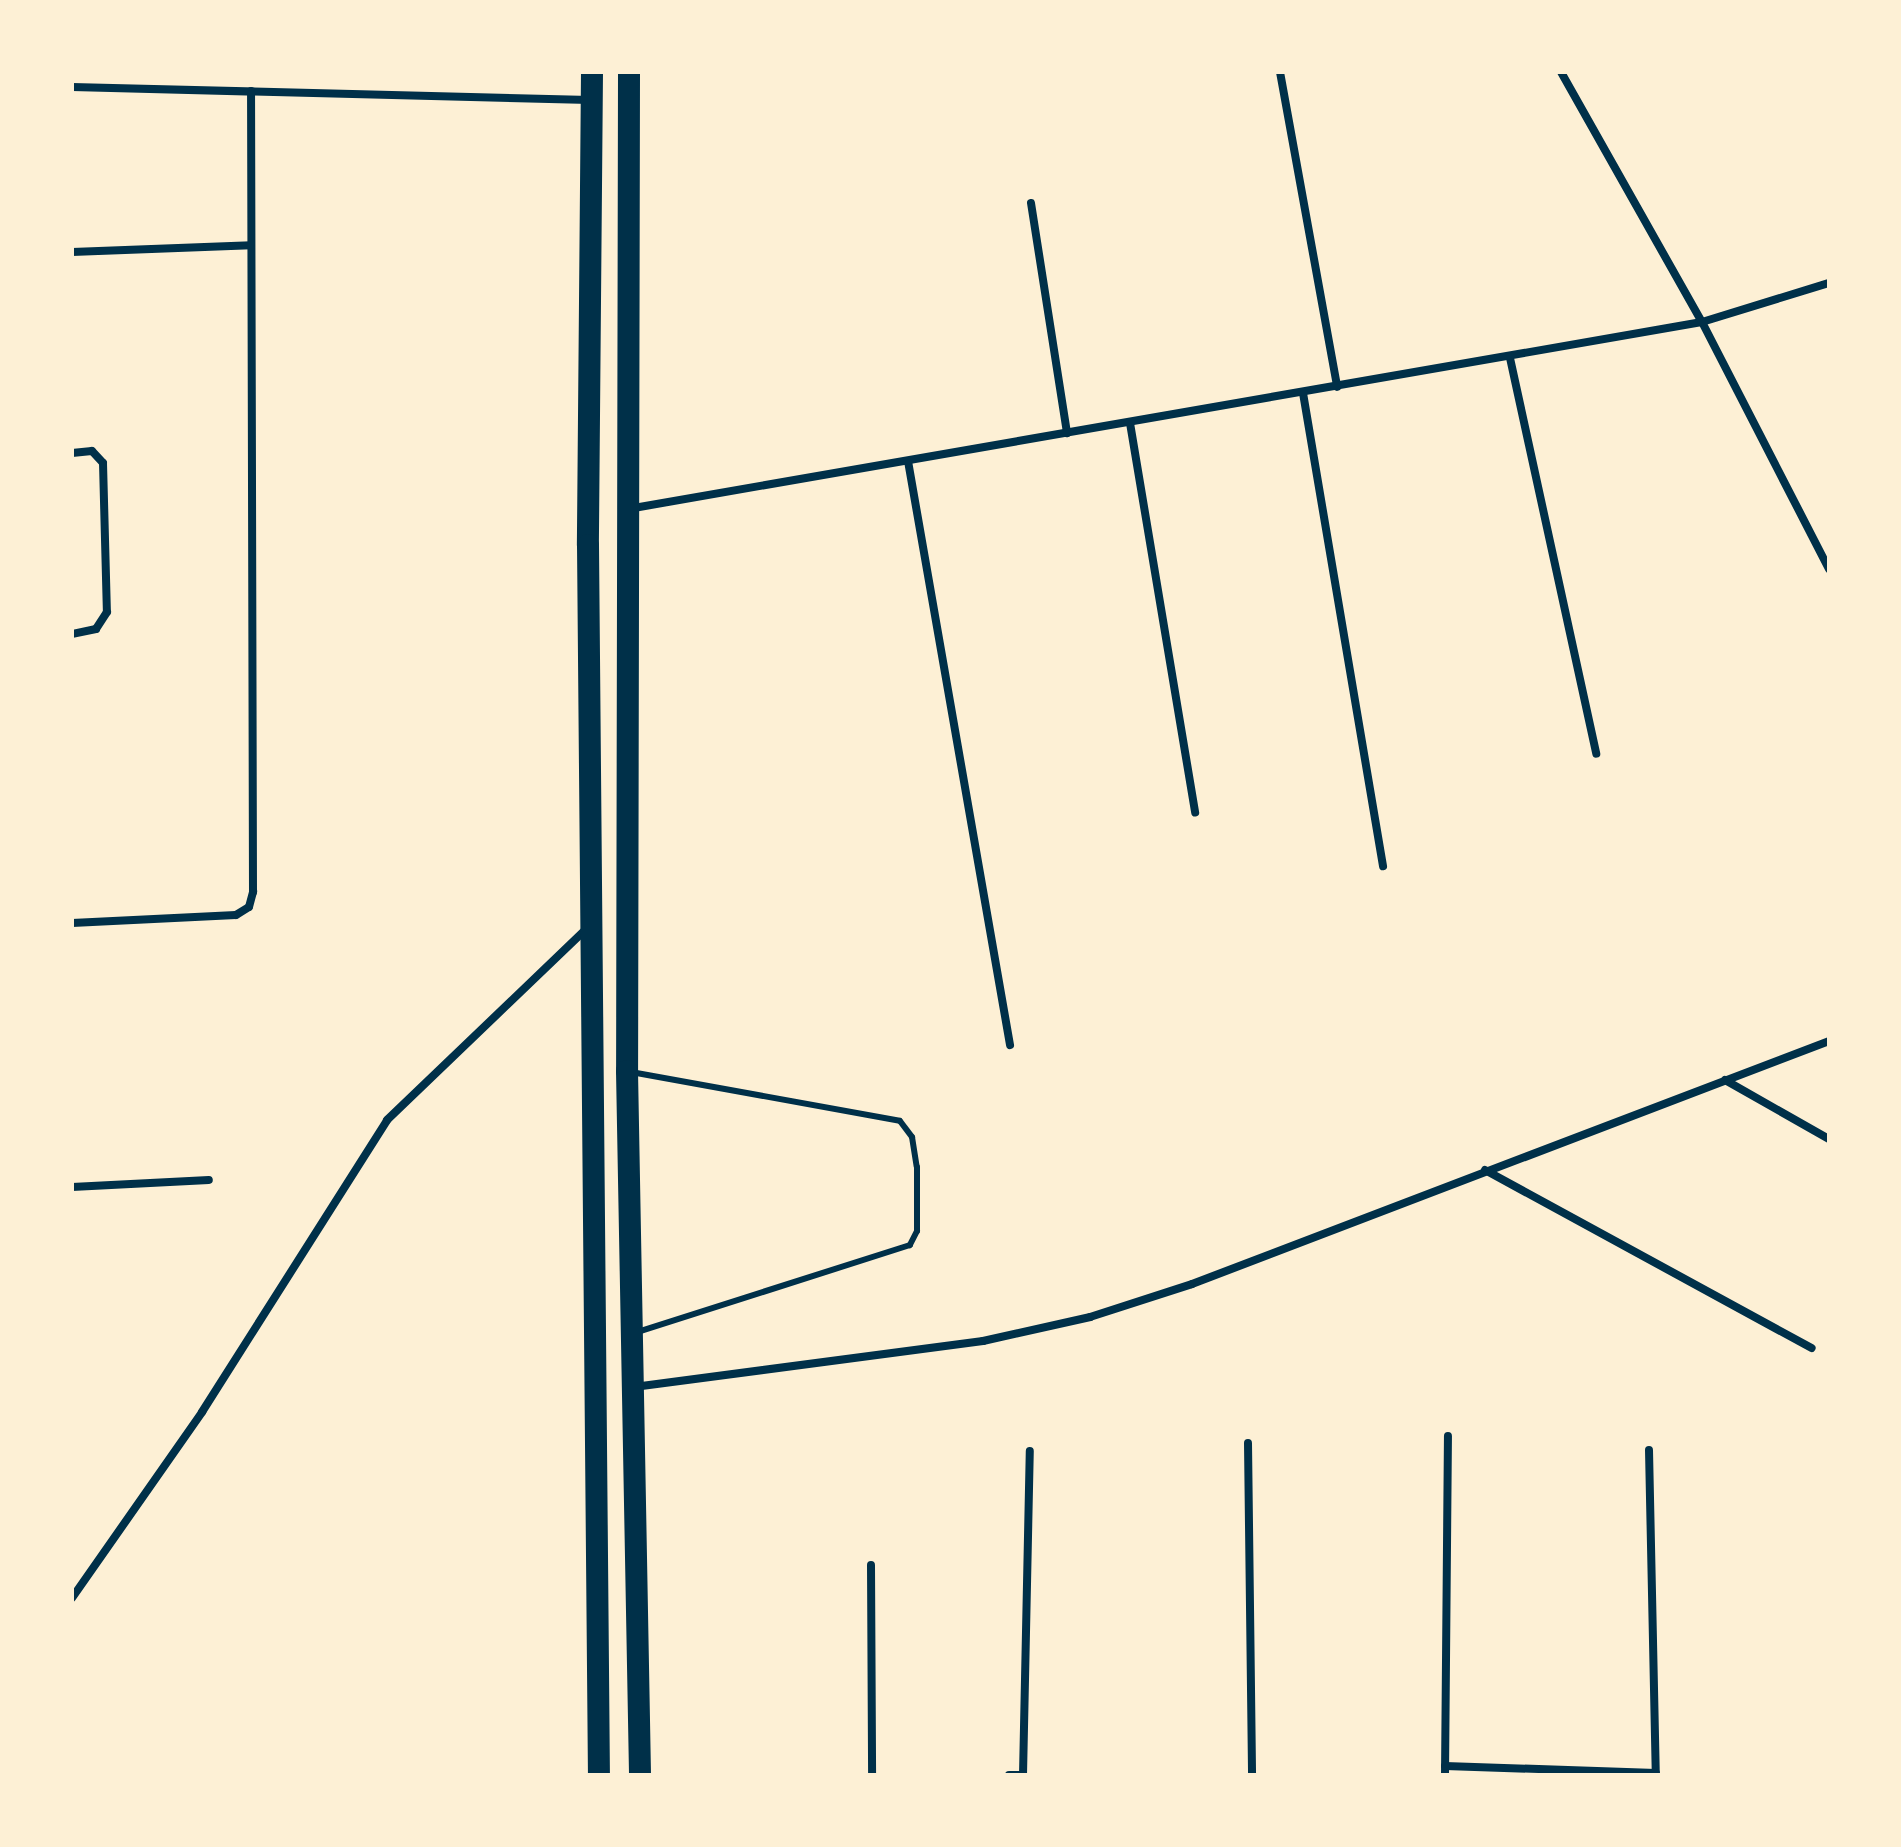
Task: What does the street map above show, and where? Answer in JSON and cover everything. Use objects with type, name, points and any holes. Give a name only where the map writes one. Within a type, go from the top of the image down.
[{"type":"highway","points":[[592,72],[592,923],[599,1775]]},
{"type":"highway","points":[[629,72],[627,1071],[640,1775]]},
{"type":"street","points":[[1280,72],[1337,387]]},
{"type":"street","points":[[1561,72],[1702,322],[1829,569]]},
{"type":"street","points":[[72,87],[591,100]]},
{"type":"street","points":[[72,923],[236,915],[249,907],[253,892],[251,91]]},
{"type":"street","points":[[1031,203],[1067,433]]},
{"type":"street","points":[[72,252],[251,245]]},
{"type":"street","points":[[627,509],[1510,358],[1702,322],[1829,283]]},
{"type":"street","points":[[1510,358],[1596,754]]},
{"type":"street","points":[[1303,393],[1383,866]]},
{"type":"street","points":[[1130,423],[1195,813]]},
{"type":"street","points":[[72,453],[92,451],[103,463],[107,612],[96,629],[72,634]]},
{"type":"street","points":[[908,461],[1010,1045]]},
{"type":"street","points":[[72,1598],[202,1412],[387,1120],[592,923]]},
{"type":"street","points":[[633,1387],[983,1341],[1090,1317],[1192,1284],[1829,1041]]},
{"type":"street","points":[[1725,1080],[1829,1139]]},
{"type":"street","points":[[1485,1170],[1812,1348]]},
{"type":"street","points":[[72,1187],[209,1180]]},
{"type":"street","points":[[1448,1436],[1445,1771],[1656,1774],[1649,1450]]},
{"type":"street","points":[[1248,1443],[1252,1775]]},
{"type":"street","points":[[1009,1775],[1023,1775],[1030,1451]]},
{"type":"street","points":[[871,1565],[872,1775]]},
{"type":"lane","points":[[627,1071],[900,1121],[912,1137],[917,1167],[917,1231],[910,1245],[632,1334]]}]
